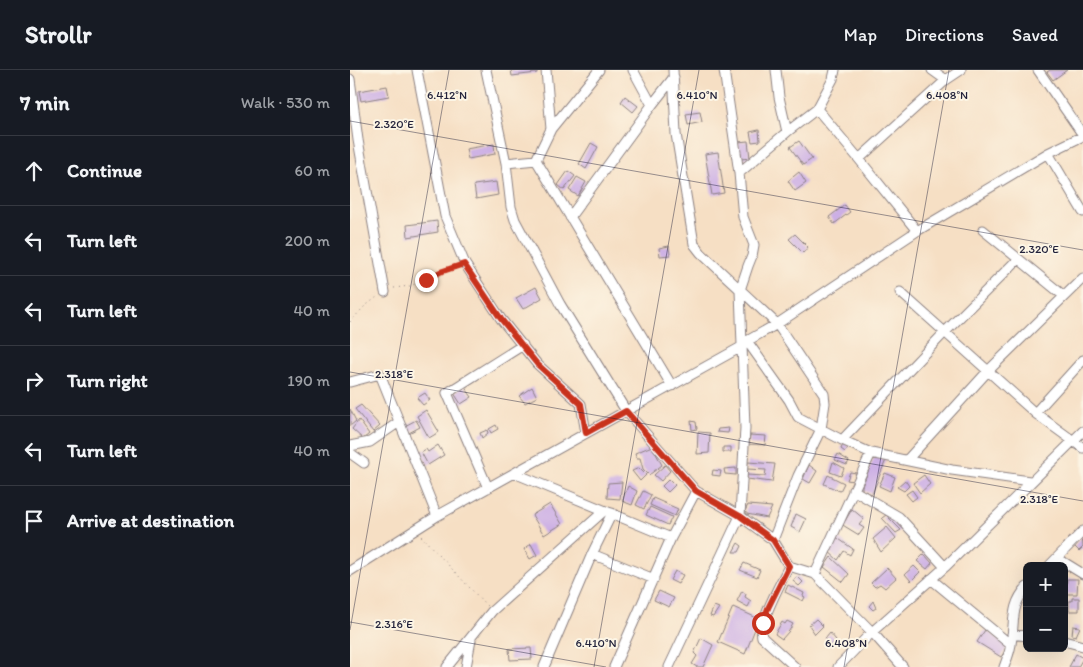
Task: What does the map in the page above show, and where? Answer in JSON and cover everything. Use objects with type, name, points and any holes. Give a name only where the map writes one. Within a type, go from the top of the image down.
[{"type":"street","points":[[417,70],[445,216],[464,264],[501,319],[537,364],[581,404],[586,433]]},
{"type":"street","points":[[486,70],[506,163],[511,208],[515,220],[560,304],[626,411],[696,491],[740,516],[773,540],[789,566],[815,574],[872,632],[903,667]]},
{"type":"street","points":[[546,70],[551,129]]},
{"type":"street","points":[[536,160],[551,129],[599,70]]},
{"type":"street","points":[[633,70],[652,105]]},
{"type":"street","points":[[670,667],[740,516],[745,343],[740,290],[754,245],[743,217],[739,173],[724,70]]},
{"type":"street","points":[[776,70],[779,97],[787,132]]},
{"type":"street","points":[[739,173],[787,132],[817,110],[833,79],[835,70]]},
{"type":"street","points":[[932,70],[946,80]]},
{"type":"street","points":[[859,158],[946,80],[961,70]]},
{"type":"street","points":[[350,571],[437,516],[672,386],[777,324],[917,231],[1048,153],[1083,135],[1038,70]]},
{"type":"street","points":[[570,217],[674,73]]},
{"type":"street","points":[[674,73],[676,134],[694,244],[701,253],[777,324],[824,394],[825,403],[821,429],[798,476],[773,540]]},
{"type":"street","points":[[350,79],[358,140],[386,292]]},
{"type":"street","points":[[817,110],[859,158],[917,231]]},
{"type":"street","points":[[1048,153],[1083,212]]},
{"type":"street","points":[[506,163],[536,160]]},
{"type":"street","points":[[536,160],[672,386]]},
{"type":"street","points":[[983,230],[1064,296]]},
{"type":"street","points":[[842,440],[944,332],[1018,258]]},
{"type":"street","points":[[908,460],[988,371],[1083,278]]},
{"type":"street","points":[[900,292],[1035,413],[1083,448]]},
{"type":"street","points":[[745,343],[789,400],[798,416],[842,440],[871,453],[952,470],[1030,481]]},
{"type":"street","points":[[488,488],[447,393],[523,345]]},
{"type":"street","points":[[1035,413],[1083,360]]},
{"type":"street","points":[[350,382],[380,374],[437,516]]},
{"type":"street","points":[[350,446],[370,442],[398,422]]},
{"type":"street","points":[[838,667],[872,632],[945,567],[1030,481],[1083,431]]},
{"type":"street","points":[[350,453],[364,463]]},
{"type":"street","points":[[815,574],[871,453]]},
{"type":"street","points":[[514,473],[672,538]]},
{"type":"street","points":[[853,490],[899,517],[945,567]]},
{"type":"street","points":[[614,667],[672,538],[696,491]]},
{"type":"street","points":[[546,666],[608,512]]},
{"type":"street","points":[[447,667],[492,611],[608,512]]},
{"type":"street","points":[[1053,562],[1083,531]]},
{"type":"street","points":[[592,554],[654,579]]},
{"type":"street","points":[[1057,558],[1083,574]]},
{"type":"street","points":[[789,566],[768,608],[760,631],[762,637],[795,667]]},
{"type":"street","points":[[931,580],[1011,645]]},
{"type":"street","points":[[1004,667],[1011,645],[1015,604],[1023,590]]},
{"type":"street","points":[[1012,634],[1023,635]]},
{"type":"street","points":[[466,667],[471,638]]},
{"type":"street","points":[[1068,642],[1083,646]]},
{"type":"path","points":[[350,322],[364,307],[386,292],[395,288],[410,286],[440,272],[464,264]]},
{"type":"path","points":[[416,530],[492,611]]},
{"type":"building","points":[[511,70],[537,70],[537,73],[512,76]]},
{"type":"building","points":[[1050,70],[1067,70],[1053,80],[1047,72]]},
{"type":"building","points":[[387,86],[389,96],[361,101],[359,91]]},
{"type":"building","points":[[625,96],[638,106],[633,112],[621,102]]},
{"type":"building","points":[[700,112],[702,122],[688,125],[686,114]]},
{"type":"building","points":[[759,130],[760,141],[752,142],[750,132]]},
{"type":"building","points":[[748,141],[750,158],[741,159],[738,142]]},
{"type":"building","points":[[799,141],[812,159],[803,165],[790,147]]},
{"type":"building","points":[[591,143],[598,147],[586,169],[579,164]]},
{"type":"building","points":[[494,144],[495,154],[468,159],[466,149]]},
{"type":"building","points":[[718,152],[724,193],[712,195],[705,154]]},
{"type":"building","points":[[568,171],[575,176],[564,190],[558,185]]},
{"type":"building","points":[[799,172],[806,183],[795,191],[788,181]]},
{"type":"building","points":[[577,177],[586,182],[578,196],[569,190]]},
{"type":"building","points":[[496,182],[498,195],[476,199],[474,185]]},
{"type":"building","points":[[845,205],[850,212],[834,224],[829,217]]},
{"type":"building","points":[[437,221],[438,232],[408,237],[407,225]]},
{"type":"building","points":[[795,234],[808,247],[803,253],[789,239]]},
{"type":"building","points":[[669,246],[670,255],[660,256],[659,248]]},
{"type":"building","points":[[536,287],[542,298],[523,309],[516,298]]},
{"type":"building","points":[[464,386],[472,397],[461,404],[454,393]]},
{"type":"building","points":[[532,387],[537,397],[525,403],[519,396]]},
{"type":"building","points":[[425,393],[430,400],[423,405],[417,398]]},
{"type":"building","points":[[361,405],[380,426],[373,432],[355,409]]},
{"type":"building","points":[[350,409],[356,421],[350,426]]},
{"type":"building","points":[[426,410],[439,432],[429,438],[417,416]]},
{"type":"building","points":[[359,420],[369,434],[363,439],[352,429]]},
{"type":"building","points":[[416,420],[420,427],[407,434],[403,427]]},
{"type":"building","points":[[691,421],[696,422],[697,429],[692,430]]},
{"type":"building","points":[[496,425],[498,429],[491,433],[489,429]]},
{"type":"building","points":[[729,428],[728,433],[717,432],[718,429]]},
{"type":"building","points":[[487,430],[488,433],[482,438],[480,433]]},
{"type":"building","points":[[698,432],[710,433],[709,453],[697,454]]},
{"type":"building","points":[[750,435],[766,436],[765,445],[749,444]]},
{"type":"building","points":[[844,442],[849,447],[845,452],[841,449]]},
{"type":"building","points":[[438,445],[444,455],[428,465],[421,452],[426,449],[428,452]]},
{"type":"building","points":[[652,446],[662,465],[649,475],[643,469],[640,458],[637,458],[635,453]]},
{"type":"building","points":[[723,447],[731,447],[731,452],[723,452]]},
{"type":"building","points":[[838,454],[849,461],[847,465],[835,460]]},
{"type":"building","points":[[878,457],[886,460],[872,494],[862,490],[862,486],[874,458]]},
{"type":"building","points":[[748,462],[775,464],[772,482],[747,479],[747,475],[765,476],[766,470],[747,469]]},
{"type":"building","points":[[833,462],[844,468],[841,476],[830,472]]},
{"type":"building","points":[[665,465],[670,471],[661,481],[654,475]]},
{"type":"building","points":[[809,465],[817,471],[810,483],[803,479]]},
{"type":"building","points":[[639,468],[646,475],[640,481],[632,471]]},
{"type":"building","points":[[736,468],[736,475],[725,474],[724,469]]},
{"type":"building","points":[[713,470],[721,471],[720,476],[712,475]]},
{"type":"building","points":[[850,472],[856,473],[853,481],[847,480]]},
{"type":"building","points":[[885,473],[895,477],[890,491],[879,486]]},
{"type":"building","points":[[828,475],[844,483],[840,491],[824,484]]},
{"type":"building","points":[[924,475],[930,484],[920,493],[913,483]]},
{"type":"building","points":[[669,479],[675,485],[668,492],[662,486]]},
{"type":"building","points":[[905,480],[909,486],[904,491],[897,487]]},
{"type":"building","points":[[622,482],[620,499],[607,498],[608,483]]},
{"type":"building","points":[[628,486],[637,491],[632,505],[622,501]]},
{"type":"building","points":[[912,490],[917,497],[912,501],[906,494]]},
{"type":"building","points":[[643,491],[651,495],[644,509],[636,505]]},
{"type":"building","points":[[653,498],[678,509],[675,516],[650,505]]},
{"type":"building","points":[[550,504],[562,524],[544,535],[532,515]]},
{"type":"building","points":[[748,505],[772,507],[767,518],[747,514],[745,511]]},
{"type":"building","points":[[650,507],[672,517],[668,525],[646,515]]},
{"type":"building","points":[[852,509],[864,519],[859,525],[864,528],[859,535],[841,524]]},
{"type":"building","points":[[796,514],[806,519],[800,532],[791,527]]},
{"type":"building","points":[[886,515],[901,530],[896,533],[882,518]]},
{"type":"building","points":[[887,527],[896,538],[881,552],[873,539]]},
{"type":"building","points":[[836,537],[853,549],[850,555],[844,551],[838,560],[828,551]]},
{"type":"building","points":[[1082,537],[1083,547],[1079,551],[1074,546]]},
{"type":"building","points":[[738,543],[742,546],[739,552],[733,552]]},
{"type":"building","points":[[531,544],[537,555],[530,559],[524,549]]},
{"type":"building","points":[[924,554],[932,563],[927,569],[917,561]]},
{"type":"building","points":[[831,557],[849,574],[843,582],[824,567]]},
{"type":"building","points":[[744,563],[760,570],[757,577],[740,570]]},
{"type":"building","points":[[914,566],[920,572],[911,581],[905,574]]},
{"type":"building","points":[[887,568],[896,578],[885,588],[880,584],[875,587],[871,583]]},
{"type":"building","points":[[675,571],[683,575],[678,584],[670,580]]},
{"type":"building","points":[[797,576],[803,582],[799,586],[793,581]]},
{"type":"building","points":[[1068,579],[1078,579],[1077,594],[1068,594]]},
{"type":"building","points":[[788,585],[804,593],[803,601],[785,592]]},
{"type":"building","points":[[659,591],[674,598],[669,607],[654,600]]},
{"type":"building","points":[[742,591],[746,594],[745,597],[751,601],[748,607],[737,601]]},
{"type":"building","points":[[1072,598],[1079,598],[1079,611],[1069,611],[1069,601],[1072,601]]},
{"type":"building","points":[[873,601],[876,608],[873,610],[869,606]]},
{"type":"building","points":[[714,606],[719,608],[713,617],[710,616]]},
{"type":"building","points":[[733,607],[759,619],[745,654],[718,642]]},
{"type":"building","points":[[816,619],[823,626],[815,634],[809,625]]},
{"type":"building","points":[[787,621],[793,624],[782,639],[775,634],[782,622],[785,624]]},
{"type":"building","points":[[1073,626],[1080,627],[1076,636],[1072,635]]},
{"type":"building","points":[[985,630],[1009,645],[1001,657],[977,642]]},
{"type":"building","points":[[830,633],[836,640],[830,647],[825,639]]},
{"type":"building","points":[[701,638],[713,645],[703,667],[697,667],[692,664],[697,656],[694,653]]},
{"type":"building","points":[[531,648],[532,659],[510,660],[509,649]]},
{"type":"building","points":[[1076,654],[1083,658],[1078,667],[1069,667]]},
{"type":"route","points":[[426,280],[440,272],[464,264],[501,319],[537,364],[581,404],[586,433],[626,411],[696,491],[740,516],[773,540],[789,566],[768,608],[763,623]]}]
